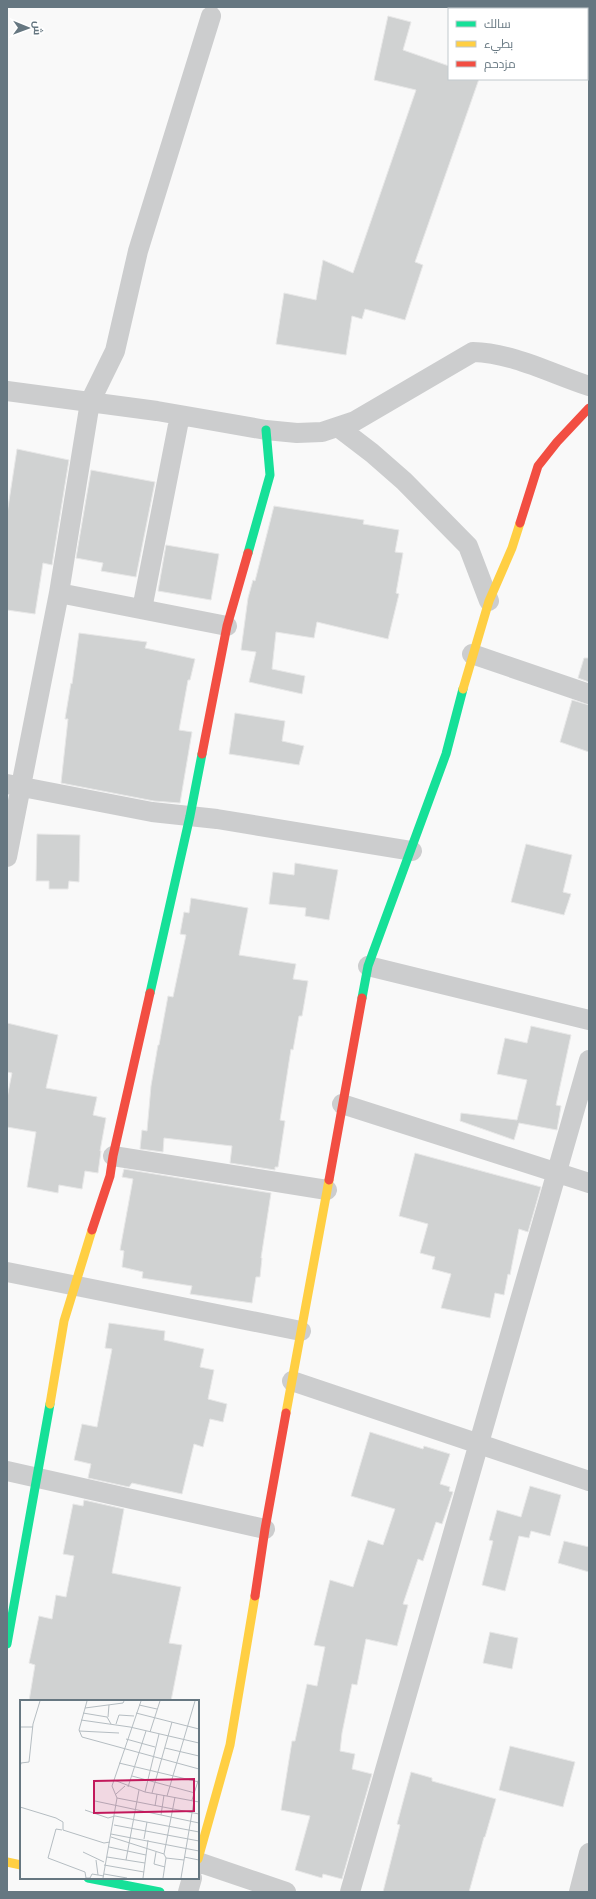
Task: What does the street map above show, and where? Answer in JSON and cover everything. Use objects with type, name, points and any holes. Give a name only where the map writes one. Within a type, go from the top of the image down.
[{"type":"street","points":[[7,857],[14,785],[59,594],[90,402],[115,351],[138,251],[212,16]]},
{"type":"street","points":[[7,391],[180,415],[266,430],[310,433],[322,432],[355,421],[474,352],[490,352],[589,386]]},
{"type":"street","points":[[199,1856],[230,1744],[251,1623],[265,1528],[368,966],[412,852],[446,754],[472,654],[489,601],[512,548],[538,466],[557,442],[589,408]]},
{"type":"street","points":[[142,610],[180,415]]},
{"type":"street","points":[[338,427],[372,453],[404,481],[468,546],[489,601]]},
{"type":"street","points":[[7,1644],[38,1478],[64,1321],[74,1285],[110,1176],[112,1156],[190,816],[227,626],[270,474],[266,430]]},
{"type":"street","points":[[59,594],[227,626]]},
{"type":"street","points":[[472,654],[589,694]]},
{"type":"street","points":[[14,785],[152,812],[217,819],[412,852]]},
{"type":"street","points":[[368,966],[589,1020]]},
{"type":"street","points":[[350,1892],[589,1060]]},
{"type":"street","points":[[342,1104],[556,1174],[589,1183]]},
{"type":"street","points":[[112,1156],[327,1190]]},
{"type":"street","points":[[7,1272],[300,1331]]},
{"type":"street","points":[[292,1381],[589,1481]]},
{"type":"street","points":[[7,1471],[265,1528]]},
{"type":"street","points":[[579,1892],[589,1853]]},
{"type":"street","points":[[199,1860],[286,1892]]},
{"type":"street","points":[[7,1862],[20,1865]]},
{"type":"street","points":[[93,1879],[160,1892]]},
{"type":"street","points":[[188,1892],[192,1879]]},
{"type":"building","points":[[388,16],[411,22],[403,50],[448,66],[448,80],[479,80],[415,262],[423,265],[405,320],[365,309],[362,319],[352,316],[346,355],[276,344],[284,293],[316,300],[323,260],[353,273],[416,90],[374,80]]},
{"type":"building","points":[[17,449],[69,460],[52,565],[43,563],[35,614],[7,610],[7,514]]},
{"type":"building","points":[[91,470],[155,482],[136,577],[101,571],[103,563],[76,558]]},
{"type":"building","points":[[274,506],[364,520],[363,524],[399,530],[395,552],[403,553],[396,593],[399,594],[388,639],[317,622],[314,638],[276,632],[272,669],[305,676],[302,694],[249,682],[256,652],[241,650],[248,598],[253,580],[255,581]]},
{"type":"building","points":[[166,545],[219,554],[211,600],[158,591]]},
{"type":"building","points":[[79,633],[147,642],[145,648],[195,659],[190,680],[188,680],[179,730],[192,732],[180,803],[154,801],[61,783],[68,719],[65,719],[71,683],[72,684]]},
{"type":"building","points":[[584,658],[589,658],[589,682],[578,678]]},
{"type":"building","points":[[572,700],[589,705],[589,752],[560,742]]},
{"type":"building","points":[[235,713],[285,721],[282,741],[304,746],[299,765],[229,754]]},
{"type":"building","points":[[37,834],[80,835],[79,882],[69,881],[68,889],[49,889],[49,881],[36,881]]},
{"type":"building","points":[[526,844],[572,855],[563,892],[571,894],[564,915],[511,902]]},
{"type":"building","points":[[295,863],[338,870],[329,920],[305,916],[306,908],[269,904],[273,872],[294,875]]},
{"type":"building","points":[[191,898],[248,908],[239,955],[296,964],[293,979],[308,981],[302,1016],[299,1016],[293,1050],[291,1049],[280,1120],[285,1121],[278,1167],[275,1167],[275,1170],[230,1163],[232,1146],[164,1138],[163,1152],[140,1149],[142,1130],[147,1131],[151,1086],[168,996],[173,997],[186,935],[180,934],[184,912],[189,913]]},
{"type":"building","points":[[7,1023],[58,1035],[46,1088],[97,1097],[93,1115],[106,1118],[98,1173],[85,1171],[82,1189],[59,1185],[58,1193],[27,1187],[36,1132],[7,1127],[7,1098],[12,1073],[7,1072]]},
{"type":"building","points":[[531,1026],[571,1035],[556,1105],[561,1106],[557,1130],[519,1123],[514,1140],[460,1121],[461,1113],[517,1120],[527,1080],[497,1074],[505,1038],[527,1043]]},
{"type":"building","points":[[415,1153],[541,1187],[528,1232],[519,1229],[510,1275],[508,1274],[504,1295],[495,1293],[490,1318],[441,1308],[451,1274],[432,1269],[435,1257],[420,1253],[428,1224],[399,1216]]},
{"type":"building","points":[[124,1169],[271,1193],[261,1258],[260,1277],[256,1277],[252,1303],[190,1294],[192,1286],[142,1278],[143,1272],[122,1267],[124,1251],[120,1250],[133,1179],[122,1177]]},
{"type":"building","points":[[109,1323],[165,1331],[164,1340],[204,1349],[200,1367],[214,1370],[208,1399],[227,1404],[223,1422],[210,1419],[203,1447],[194,1444],[182,1494],[132,1483],[129,1487],[88,1478],[91,1464],[74,1460],[82,1424],[97,1427],[112,1349],[105,1348]]},
{"type":"building","points":[[370,1432],[423,1449],[424,1446],[450,1454],[440,1484],[450,1487],[449,1491],[453,1492],[442,1524],[436,1522],[423,1561],[418,1559],[403,1604],[408,1605],[397,1646],[366,1639],[357,1685],[352,1684],[342,1733],[340,1751],[355,1754],[352,1769],[372,1774],[342,1879],[323,1874],[322,1878],[295,1870],[310,1816],[281,1810],[292,1741],[295,1741],[307,1684],[317,1686],[325,1647],[314,1645],[330,1580],[353,1587],[368,1540],[383,1545],[395,1509],[351,1496]]},
{"type":"building","points":[[530,1486],[561,1495],[550,1536],[531,1531],[529,1538],[519,1536],[505,1591],[482,1585],[493,1541],[489,1540],[497,1510],[521,1517]]},
{"type":"building","points":[[84,1500],[124,1509],[112,1573],[181,1587],[169,1643],[182,1645],[171,1700],[29,1700],[35,1665],[29,1663],[39,1616],[52,1619],[56,1595],[66,1597],[74,1556],[63,1554],[73,1504],[83,1506]]},
{"type":"building","points":[[564,1541],[589,1547],[589,1572],[558,1563]]},
{"type":"building","points":[[490,1632],[518,1638],[512,1669],[483,1663]]},
{"type":"building","points":[[510,1746],[575,1762],[563,1807],[499,1790]]},
{"type":"building","points":[[411,1772],[432,1778],[432,1781],[496,1799],[469,1892],[383,1892],[400,1825],[397,1824]]},
{"type":"traffic: fast","points":[[248,553],[270,475],[266,430]]},
{"type":"traffic: fast","points":[[362,998],[368,966],[446,754],[463,689]]},
{"type":"traffic: fast","points":[[150,993],[190,816],[202,754]]},
{"type":"traffic: fast","points":[[7,1644],[50,1404]]},
{"type":"traffic: fast","points":[[93,1879],[160,1892]]},
{"type":"traffic: slow","points":[[463,689],[489,601],[512,548],[520,523]]},
{"type":"traffic: slow","points":[[286,1413],[329,1180]]},
{"type":"traffic: slow","points":[[50,1404],[64,1321],[92,1230]]},
{"type":"traffic: slow","points":[[199,1855],[230,1745],[255,1596]]},
{"type":"traffic: slow","points":[[7,1862],[20,1865]]},
{"type":"traffic: jam","points":[[520,523],[538,466],[557,442],[589,408]]},
{"type":"traffic: jam","points":[[202,754],[227,626],[248,553]]},
{"type":"traffic: jam","points":[[92,1230],[110,1176],[113,1156],[150,993]]},
{"type":"traffic: jam","points":[[329,1180],[362,998]]},
{"type":"traffic: jam","points":[[255,1596],[265,1529],[286,1413]]}]
